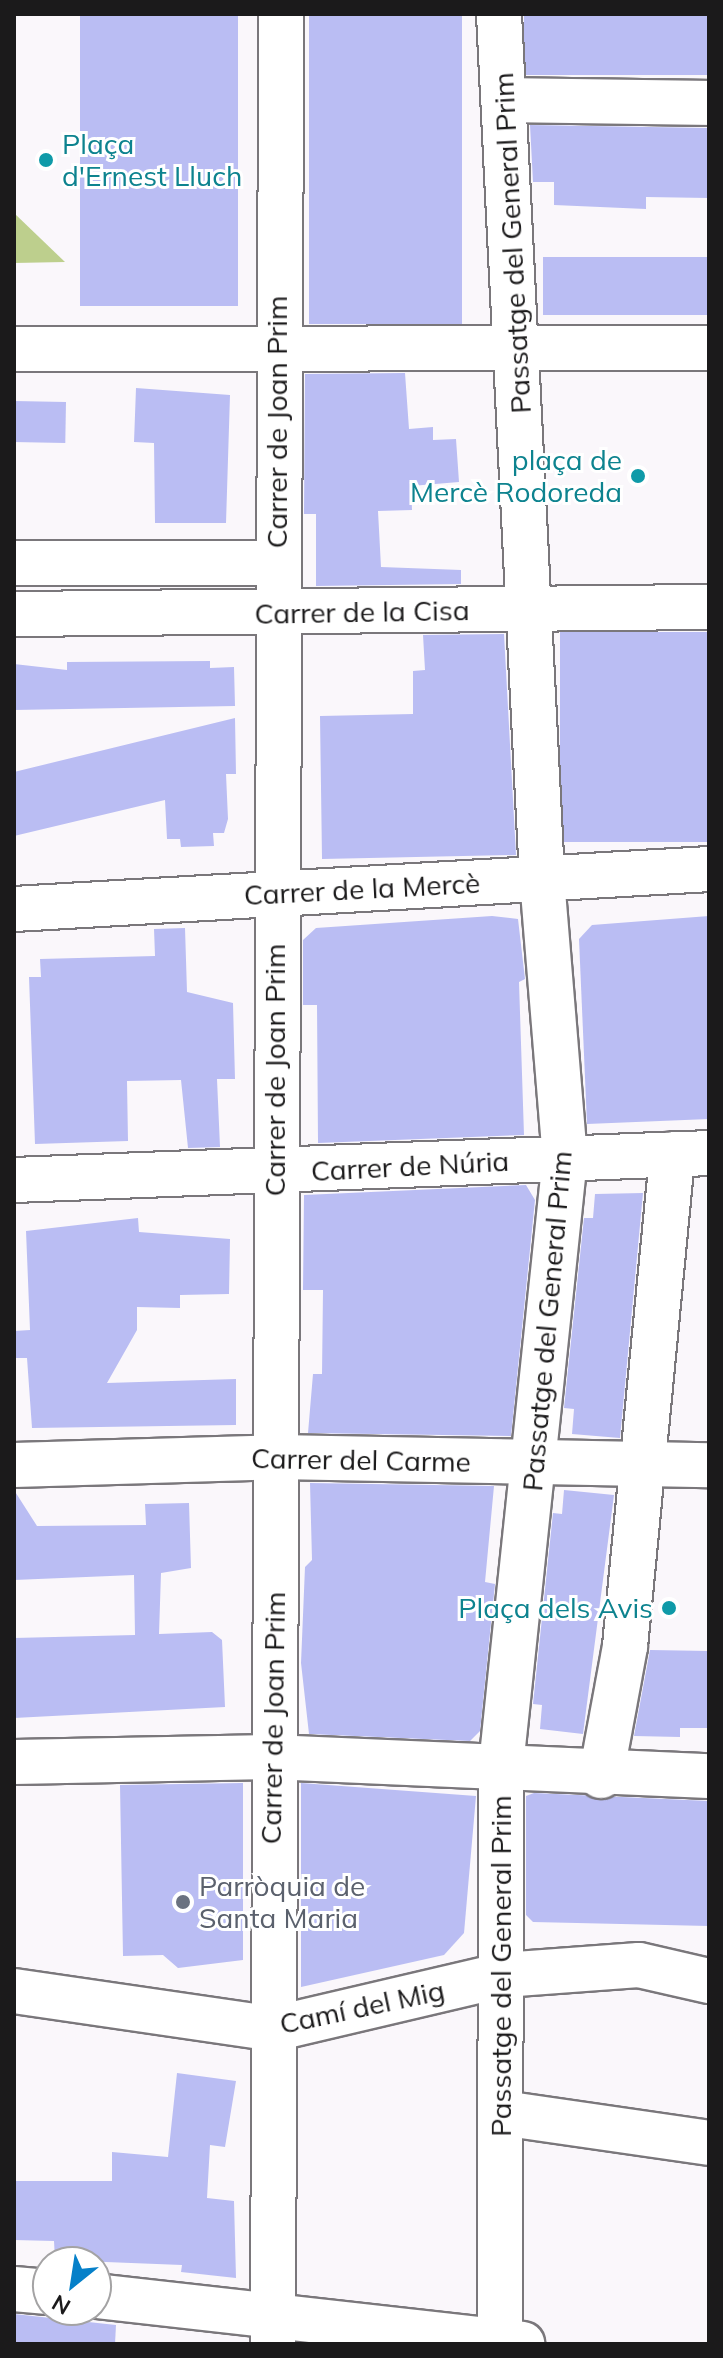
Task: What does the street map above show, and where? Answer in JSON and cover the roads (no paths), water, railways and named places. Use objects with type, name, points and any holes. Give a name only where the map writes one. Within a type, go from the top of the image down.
[{"type":"street","name":"Carrer de Joan Prim","points":[[274,2328],[271,1757],[277,1457],[274,1172],[276,353],[281,14]]},
{"type":"street","name":"Passatge del General Prim","points":[[499,14],[518,345],[542,879],[565,1158],[536,1463],[501,1766],[502,2113],[511,2342]]},
{"type":"street","points":[[505,100],[709,103]]},
{"type":"street","points":[[14,349],[276,353],[518,345],[709,348]]},
{"type":"street","name":"Carrer de la Cisa","points":[[14,563],[277,563]]},
{"type":"street","name":"Carrer de la Cisa","points":[[14,614],[276,614],[709,607]]},
{"type":"street","name":"Carrer de la Mercè","points":[[14,909],[709,869]]},
{"type":"street","points":[[601,1776],[625,1646],[642,1462],[691,1154]]},
{"type":"street","name":"Carrer de Núria","points":[[14,1180],[691,1154]]},
{"type":"street","name":"Carrer del Carme","points":[[14,1465],[277,1457],[709,1465]]},
{"type":"street","points":[[14,1762],[271,1757],[501,1766],[601,1776],[709,1776]]},
{"type":"street","name":"Camí del Mig","points":[[14,1991],[273,2029],[503,1975],[639,1965],[709,1981]]},
{"type":"street","points":[[502,2113],[709,2143]]},
{"type":"street","points":[[112,2299],[274,2328],[511,2342]]},
{"type":"place","name":"Plaça d'Ernest Lluch","points":[[46,160]]},
{"type":"place","name":"plaça de Mercè Rodoreda","points":[[638,476]]},
{"type":"place","name":"Plaça dels Avis","points":[[669,1608]]},
{"type":"place","name":"Parròquia de Santa Maria","points":[[183,1902]]}]
